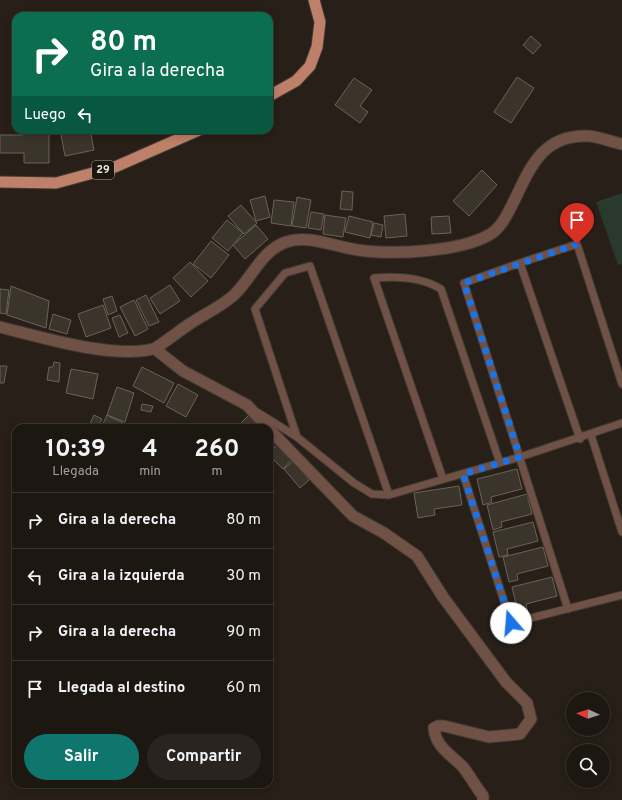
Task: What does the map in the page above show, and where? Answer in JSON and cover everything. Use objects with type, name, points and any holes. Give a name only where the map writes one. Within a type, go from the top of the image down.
[{"type":"main road","points":[[273,94],[296,81],[310,66],[317,47],[320,22],[314,0]]},
{"type":"main road","name":"29","points":[[0,182],[56,183],[115,167],[189,134]]},
{"type":"street","points":[[0,327],[55,341],[106,350],[126,352],[155,349],[173,334],[231,298],[245,285],[256,266],[270,251],[286,242],[304,240],[357,250],[388,252],[424,250],[464,244],[490,234],[504,220],[530,167],[548,146],[572,137],[589,136],[622,144]]},
{"type":"street","points":[[155,349],[183,371],[247,405],[265,424]]},
{"type":"street","points":[[273,432],[353,516],[384,533],[417,556],[443,597],[506,682],[527,703],[531,719],[520,734],[489,737],[444,726],[434,728],[434,736],[438,743],[463,768],[483,796],[483,800]]},
{"type":"lane","points":[[568,609],[464,283],[577,244],[622,384]]},
{"type":"lane","points":[[520,263],[580,439]]},
{"type":"lane","points":[[297,437],[255,309],[284,273],[310,266],[389,495]]},
{"type":"lane","points":[[443,479],[374,278],[396,276],[433,284],[441,289],[500,463]]},
{"type":"lane","points":[[247,405],[297,437],[354,483],[372,494],[389,495],[580,439],[622,424]]},
{"type":"lane","points":[[591,435],[622,532]]},
{"type":"lane","points":[[463,474],[511,623],[622,595]]},
{"type":"green space","points":[[622,193],[622,264],[618,265],[596,202]]},
{"type":"building","points":[[531,36],[541,45],[533,54],[523,45]]},
{"type":"building","points":[[517,77],[534,88],[511,123],[494,112]]},
{"type":"building","points":[[354,78],[372,90],[360,106],[368,112],[360,123],[335,105]]},
{"type":"building","points":[[49,134],[49,163],[24,163],[24,153],[0,153],[0,135]]},
{"type":"building","points":[[61,134],[91,134],[94,150],[65,156]]},
{"type":"building","points":[[482,170],[497,185],[469,216],[453,201]]},
{"type":"building","points":[[342,191],[353,192],[352,210],[340,209]]},
{"type":"building","points":[[265,196],[270,217],[256,221],[250,200]]},
{"type":"building","points":[[297,197],[311,200],[306,228],[292,226]]},
{"type":"building","points":[[274,200],[294,202],[291,226],[271,223]]},
{"type":"building","points":[[241,205],[257,223],[244,234],[228,216]]},
{"type":"building","points":[[311,212],[324,214],[321,230],[308,228]]},
{"type":"building","points":[[405,214],[407,236],[386,238],[384,216]]},
{"type":"building","points":[[325,215],[346,218],[343,237],[323,234]]},
{"type":"building","points":[[349,216],[373,222],[370,238],[345,232]]},
{"type":"building","points":[[449,216],[451,233],[432,234],[431,217]]},
{"type":"building","points":[[227,220],[243,233],[228,251],[212,238]]},
{"type":"building","points":[[374,223],[383,225],[381,237],[371,235]]},
{"type":"building","points":[[256,225],[268,239],[245,259],[233,245]]},
{"type":"building","points":[[211,241],[229,255],[211,278],[193,264]]},
{"type":"building","points":[[190,262],[208,281],[191,297],[173,278]]},
{"type":"building","points":[[170,285],[180,301],[160,314],[150,298]]},
{"type":"building","points":[[11,286],[49,301],[46,328],[7,315]]},
{"type":"building","points":[[0,289],[9,290],[6,314],[0,313]]},
{"type":"building","points":[[146,295],[159,322],[149,326],[136,300]]},
{"type":"building","points":[[112,296],[117,311],[108,315],[103,299]]},
{"type":"building","points":[[134,300],[148,329],[135,336],[120,307]]},
{"type":"building","points":[[103,305],[111,328],[86,337],[78,314]]},
{"type":"building","points":[[53,314],[71,320],[67,334],[49,329]]},
{"type":"building","points":[[120,315],[128,333],[119,337],[112,318]]},
{"type":"building","points":[[54,362],[60,363],[59,382],[47,380],[49,367],[53,367]]},
{"type":"building","points":[[0,366],[7,366],[4,383],[0,383]]},
{"type":"building","points":[[142,367],[174,383],[164,403],[133,386]]},
{"type":"building","points":[[71,369],[98,374],[93,399],[66,393]]},
{"type":"building","points":[[178,384],[198,395],[186,417],[166,406]]},
{"type":"building","points":[[117,387],[134,393],[125,422],[107,415]]},
{"type":"building","points":[[142,404],[153,406],[151,412],[141,410]]},
{"type":"building","points":[[94,415],[102,419],[99,424],[90,424]]},
{"type":"building","points":[[107,415],[125,424],[103,424]]},
{"type":"building","points":[[249,415],[258,424],[240,424]]},
{"type":"building","points":[[277,444],[292,459],[283,469],[273,459],[273,450]]},
{"type":"building","points":[[293,461],[309,480],[300,488],[284,469]]},
{"type":"building","points":[[517,469],[522,489],[491,497],[492,502],[483,505],[477,479]]},
{"type":"building","points":[[459,486],[462,505],[434,509],[435,515],[418,518],[414,493]]},
{"type":"building","points":[[527,494],[532,514],[501,522],[502,527],[493,530],[487,505]]},
{"type":"building","points":[[533,522],[538,541],[507,549],[508,555],[499,557],[493,532]]},
{"type":"building","points":[[543,547],[548,566],[517,574],[518,580],[509,582],[503,557]]},
{"type":"building","points":[[552,577],[557,596],[526,604],[527,610],[518,612],[512,587]]},
{"type":"route","points":[[511,623],[463,474],[520,457],[464,283],[577,244]]}]
